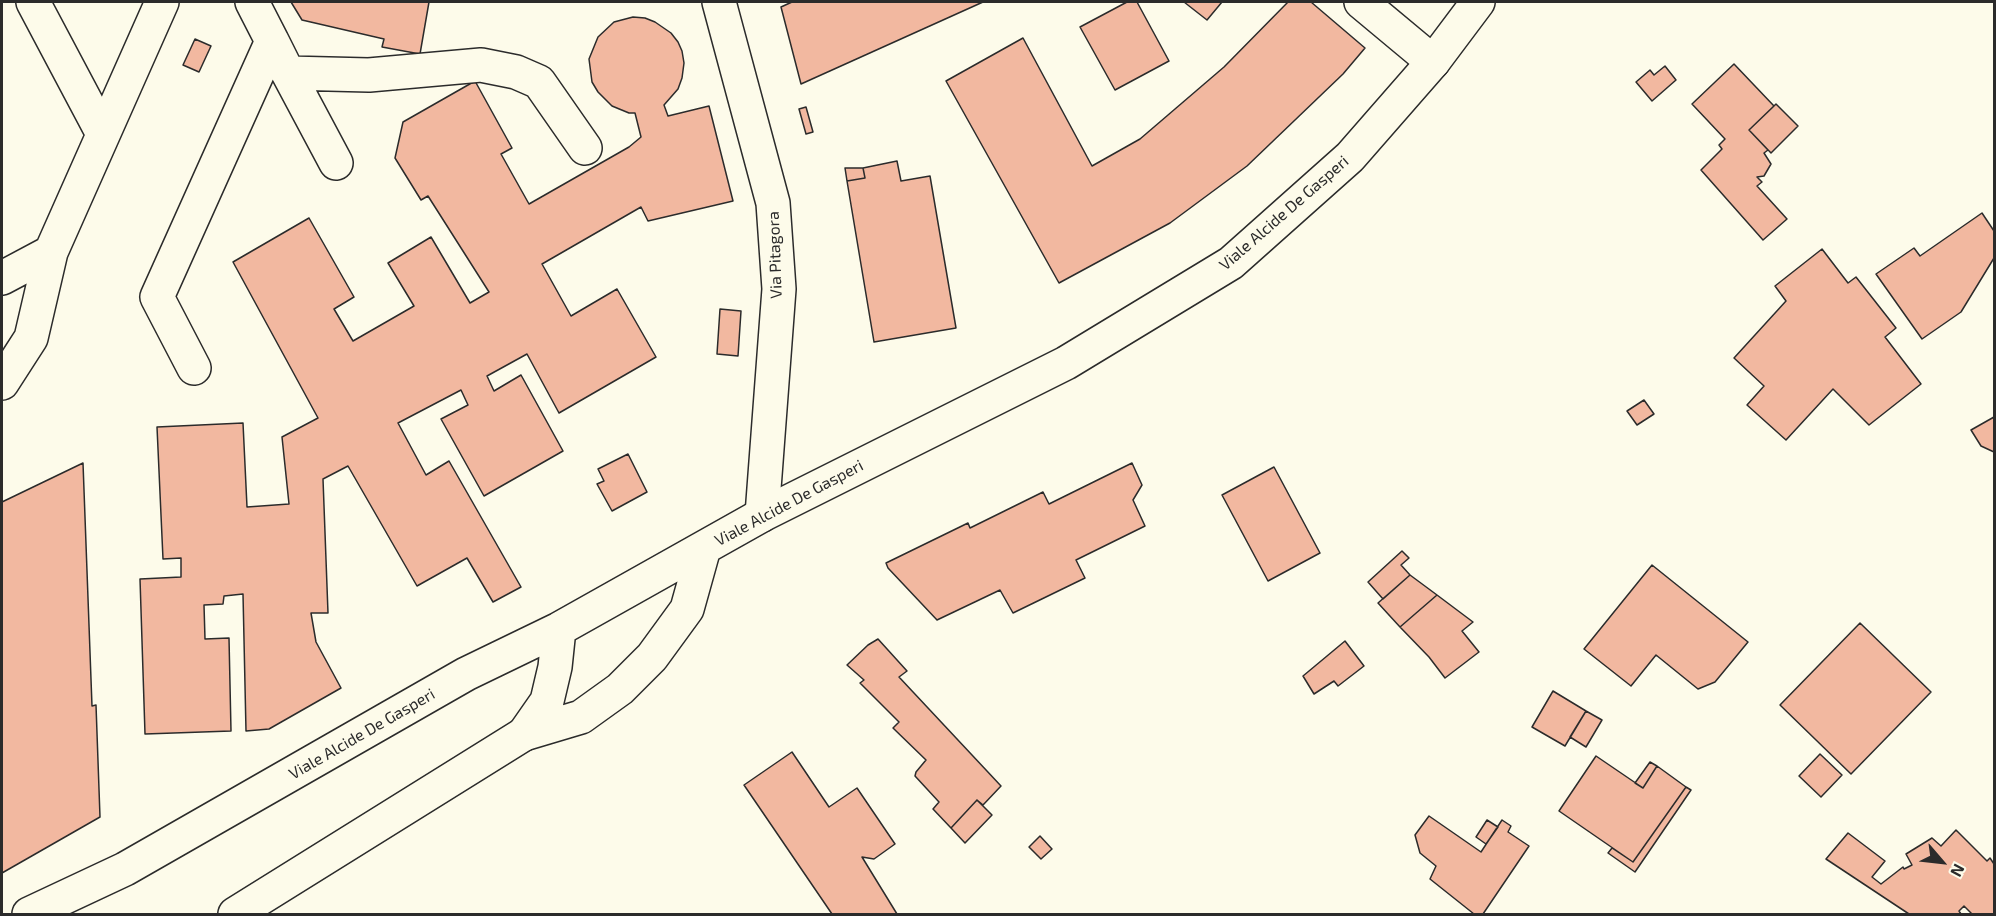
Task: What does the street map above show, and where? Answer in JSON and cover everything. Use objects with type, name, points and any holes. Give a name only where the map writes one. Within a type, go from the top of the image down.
[{"type":"main road","points":[[33,2],[103,134]]},
{"type":"main road","points":[[2,383],[32,338],[51,252],[162,2]]},
{"type":"main road","points":[[252,2],[336,163]]},
{"type":"main road","name":"Via Pitagora","points":[[719,2],[773,203],[779,290],[762,515]]},
{"type":"main road","points":[[1361,2],[1433,62]]},
{"type":"main road","name":"Viale Alcide De Gasperi","points":[[29,915],[125,869],[466,674],[559,629],[762,515],[1066,363],[1231,263],[1350,156],[1433,62],[1478,2]]},
{"type":"main road","points":[[194,368],[157,297],[272,41]]},
{"type":"main road","points":[[288,73],[369,75],[482,65],[516,72],[539,82],[585,147]]},
{"type":"main road","points":[[2,278],[51,252]]},
{"type":"main road","points":[[235,915],[524,734],[581,717],[620,689],[652,657],[687,609],[704,548]]},
{"type":"main road","points":[[524,734],[547,701],[555,667],[559,629]]},
{"type":"building","points":[[291,2],[429,2],[420,54],[382,47],[384,39],[302,20]]},
{"type":"building","points":[[792,2],[983,2],[801,84],[781,7]]},
{"type":"building","points":[[1127,2],[1137,2],[1169,61],[1115,90],[1080,27]]},
{"type":"building","points":[[1184,2],[1222,2],[1207,20]]},
{"type":"building","points":[[1288,2],[1311,2],[1365,48],[1343,74],[1247,166],[1170,223],[1059,283],[946,81],[1023,38],[1092,166],[1140,139],[1224,67]]},
{"type":"building","points":[[633,17],[655,22],[671,33],[678,42],[684,63],[682,78],[678,89],[664,105],[668,116],[709,106],[733,201],[648,221],[641,207],[542,264],[571,316],[617,289],[656,357],[559,413],[527,354],[487,376],[494,391],[521,375],[563,451],[484,496],[441,419],[468,405],[461,390],[398,423],[426,475],[449,461],[521,587],[493,602],[467,558],[417,586],[348,466],[323,479],[328,613],[311,613],[316,642],[341,688],[269,729],[246,731],[243,594],[224,596],[223,604],[204,605],[205,639],[229,638],[231,731],[145,734],[140,579],[181,577],[181,558],[163,559],[157,427],[243,423],[247,507],[289,504],[282,437],[318,418],[233,262],[309,218],[354,297],[334,309],[353,341],[414,306],[388,263],[431,237],[470,303],[489,292],[428,196],[421,200],[395,158],[403,122],[475,81],[512,148],[501,154],[529,204],[629,147],[641,137],[635,113],[612,106],[598,92],[592,82],[589,59],[598,37],[614,22]]},
{"type":"building","points":[[195,39],[211,46],[199,72],[183,65]]},
{"type":"building","points":[[1734,64],[1774,106],[1749,130],[1768,150],[1764,153],[1771,164],[1764,176],[1757,177],[1762,182],[1757,186],[1787,219],[1763,240],[1701,170],[1722,149],[1719,145],[1725,139],[1692,104]]},
{"type":"building","points":[[1665,66],[1676,80],[1652,101],[1636,82],[1650,70],[1654,75]]},
{"type":"building","points":[[1776,104],[1798,126],[1771,153],[1749,130]]},
{"type":"building","points":[[806,107],[813,132],[806,134],[799,109]]},
{"type":"building","points":[[897,161],[901,181],[930,176],[956,328],[874,342],[847,181],[865,178],[863,168]]},
{"type":"building","points":[[845,168],[863,168],[865,178],[847,181]]},
{"type":"building","points":[[1982,213],[1994,231],[1994,258],[1961,312],[1922,339],[1876,274],[1914,248],[1920,256]]},
{"type":"building","points":[[1822,249],[1848,283],[1856,277],[1896,328],[1885,337],[1921,384],[1869,425],[1833,389],[1786,440],[1747,405],[1764,386],[1734,358],[1786,301],[1775,286]]},
{"type":"building","points":[[720,309],[741,311],[738,356],[717,354]]},
{"type":"building","points":[[1644,400],[1654,414],[1637,425],[1627,411]]},
{"type":"building","points":[[1994,417],[1994,452],[1981,446],[1971,430]]},
{"type":"building","points":[[628,454],[647,492],[612,511],[597,484],[604,481],[598,469]]},
{"type":"building","points":[[83,463],[92,706],[96,705],[100,817],[2,873],[2,502]]},
{"type":"building","points":[[1132,463],[1142,485],[1133,500],[1145,526],[1076,560],[1085,578],[1013,613],[1000,590],[937,620],[888,568],[886,563],[968,523],[970,528],[1043,492],[1049,504]]},
{"type":"building","points":[[1274,467],[1320,553],[1268,581],[1222,495]]},
{"type":"building","points":[[1402,551],[1409,558],[1401,565],[1410,575],[1383,599],[1368,582]]},
{"type":"building","points":[[1652,565],[1748,642],[1715,682],[1698,689],[1656,655],[1631,686],[1584,649]]},
{"type":"building","points":[[1410,575],[1437,595],[1400,627],[1378,603]]},
{"type":"building","points":[[1437,595],[1473,622],[1462,631],[1479,652],[1445,678],[1429,657],[1400,627]]},
{"type":"building","points":[[1860,623],[1931,692],[1851,774],[1780,705]]},
{"type":"building","points":[[878,639],[907,671],[899,677],[1001,786],[983,805],[977,800],[951,828],[933,809],[939,802],[915,776],[926,760],[893,728],[899,722],[860,683],[864,680],[847,665],[868,645]]},
{"type":"building","points":[[1345,641],[1364,666],[1338,686],[1334,681],[1314,694],[1303,676]]},
{"type":"building","points":[[1553,691],[1586,711],[1565,746],[1532,727]]},
{"type":"building","points":[[1586,711],[1602,720],[1586,747],[1570,737]]},
{"type":"building","points":[[792,752],[829,807],[857,788],[895,844],[874,859],[862,857],[897,914],[832,914],[744,785]]},
{"type":"building","points":[[1820,754],[1842,775],[1821,797],[1799,776]]},
{"type":"building","points":[[1596,756],[1643,788],[1657,766],[1686,787],[1633,862],[1559,811]]},
{"type":"building","points":[[1650,762],[1657,766],[1643,788],[1635,783]]},
{"type":"building","points":[[1686,787],[1691,790],[1635,872],[1608,853],[1612,848],[1633,862]]},
{"type":"building","points":[[977,800],[992,815],[965,843],[951,828]]},
{"type":"building","points":[[1429,816],[1481,852],[1502,820],[1511,826],[1508,832],[1529,846],[1483,914],[1474,914],[1430,879],[1436,866],[1420,853],[1415,835]]},
{"type":"building","points":[[1487,820],[1498,827],[1486,844],[1476,837]]},
{"type":"building","points":[[1956,830],[1987,861],[1990,858],[1994,864],[1994,914],[1972,914],[1964,906],[1959,911],[1961,914],[1909,914],[1826,859],[1848,833],[1885,861],[1872,877],[1881,884],[1903,867],[1904,869],[1912,865],[1906,854],[1932,838],[1941,846]]},
{"type":"building","points":[[1040,836],[1052,849],[1041,859],[1029,847]]}]
